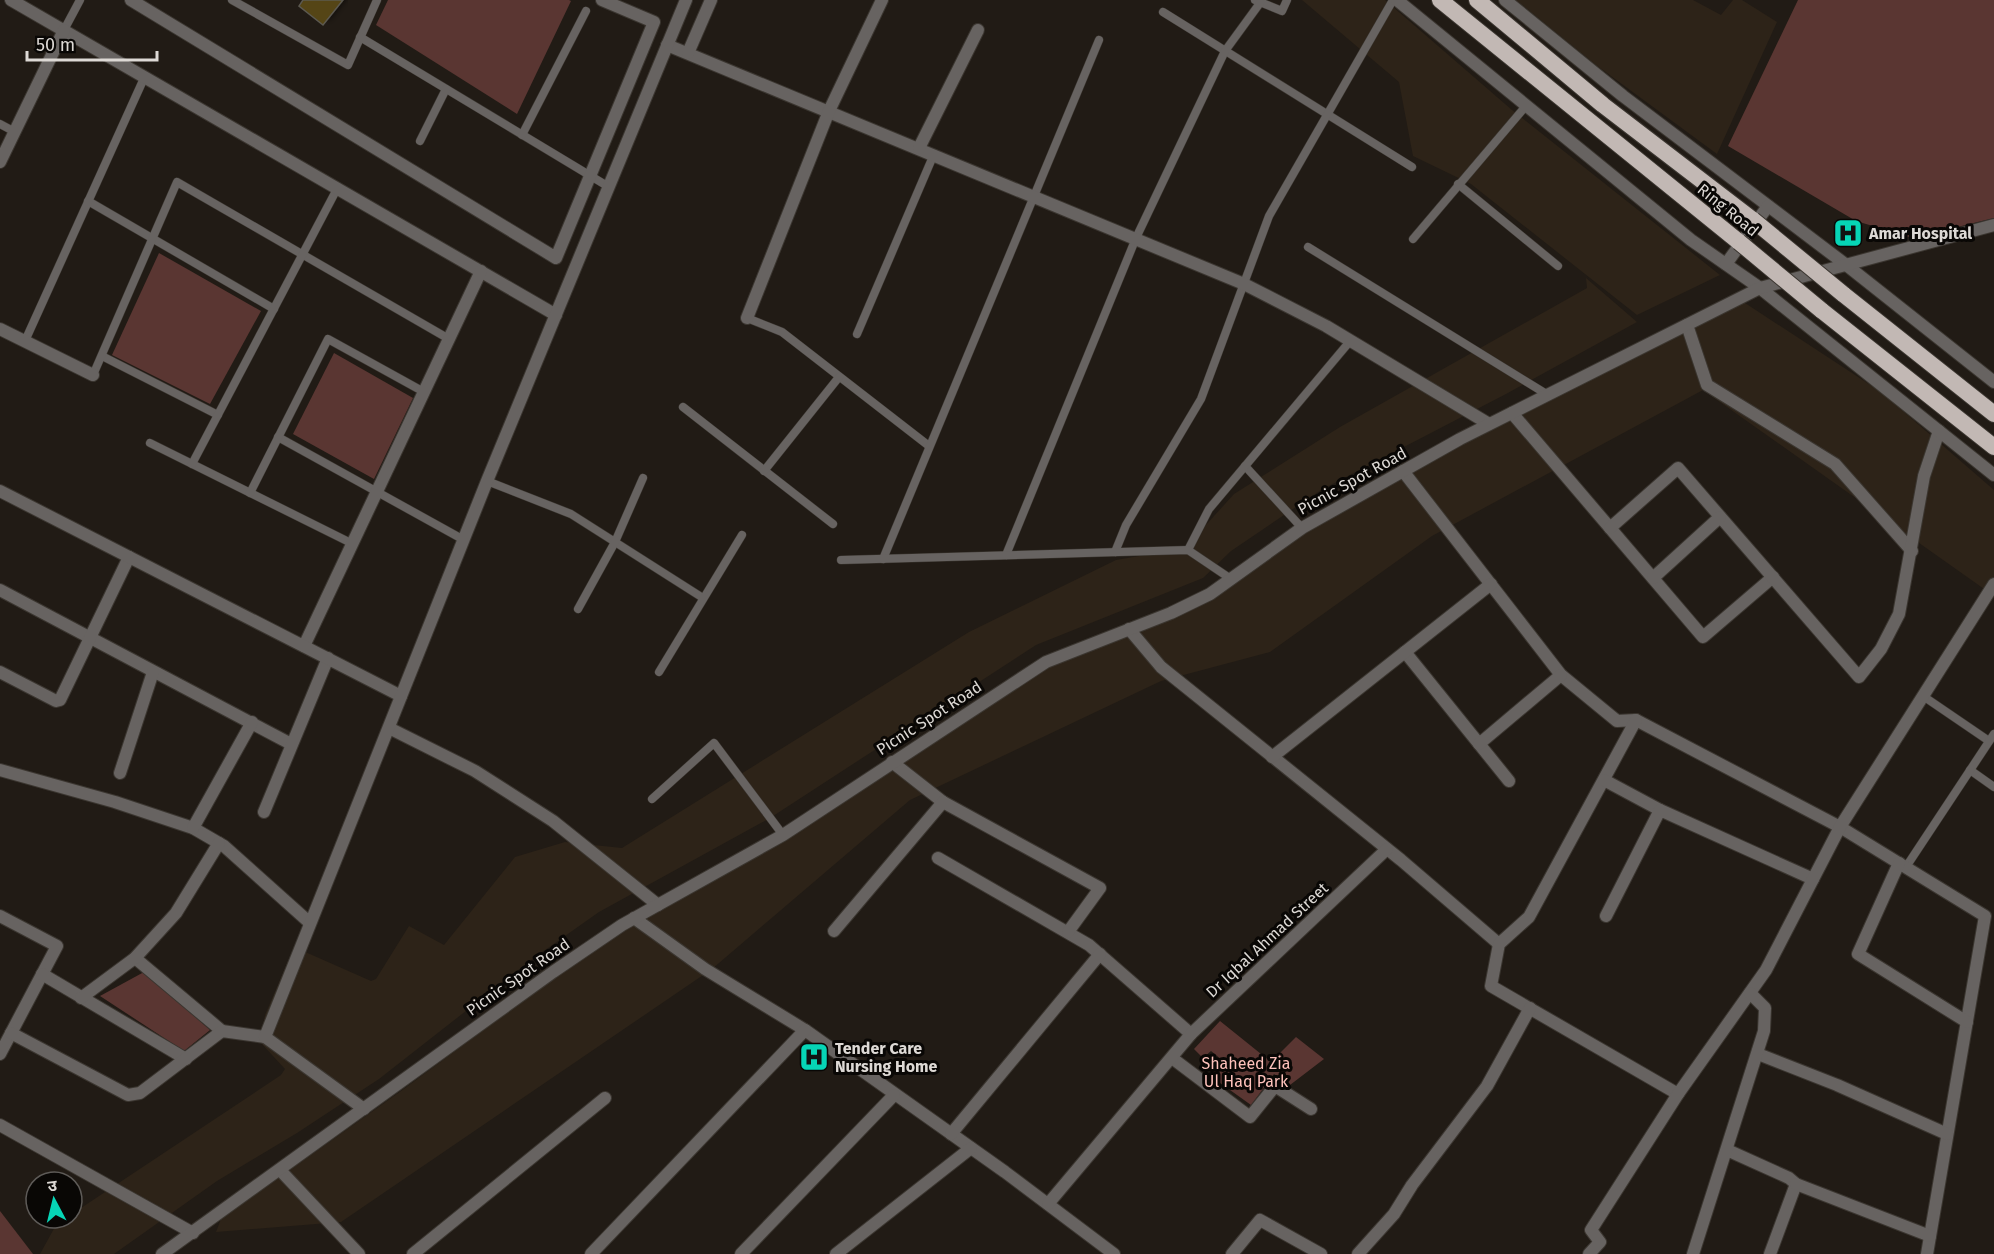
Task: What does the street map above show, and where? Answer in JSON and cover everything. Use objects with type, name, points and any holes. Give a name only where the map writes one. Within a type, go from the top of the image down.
[{"type":"highway","name":"Ring Road","points":[[1440,0],[1740,242],[1830,318],[1994,447]]},
{"type":"highway","name":"Ring Road","points":[[1477,0],[1603,105],[1753,220],[1994,414]]},
{"type":"street","points":[[11,0],[556,315]]},
{"type":"street","points":[[131,0],[556,258],[654,22],[602,0]]},
{"type":"street","points":[[265,1037],[464,540],[686,0]]},
{"type":"street","points":[[688,53],[711,0]]},
{"type":"street","points":[[747,318],[829,111],[882,0]]},
{"type":"street","points":[[1395,0],[1691,240],[1760,288],[1994,475]]},
{"type":"street","points":[[1507,0],[1605,82],[1845,264],[1994,382]]},
{"type":"street","points":[[0,162],[64,30]]},
{"type":"street","points":[[919,148],[978,30]]},
{"type":"street","points":[[668,45],[1244,284],[1351,340],[1490,424]]},
{"type":"street","points":[[1726,264],[1768,207]]},
{"type":"street","points":[[1845,264],[1994,225]]},
{"type":"street","name":"Picnic Spot Road","points":[[162,1254],[553,972],[634,918],[783,835],[1046,662],[1210,594],[1302,528],[1403,471],[1490,424],[1760,288],[1845,264]]},
{"type":"street","points":[[304,646],[481,271]]},
{"type":"street","points":[[1687,325],[1707,385],[1835,464],[1912,551]]},
{"type":"street","points":[[0,329],[93,375]]},
{"type":"street","points":[[1512,413],[1703,637],[1773,578]]},
{"type":"street","points":[[1610,528],[1678,468],[1859,677],[1881,649],[1899,614],[1924,476],[1940,431]]},
{"type":"street","points":[[1403,471],[1561,675],[1617,721],[1636,720],[1840,827],[1985,916],[1927,1254]]},
{"type":"street","points":[[0,491],[401,696]]},
{"type":"street","points":[[1653,578],[1720,517]]},
{"type":"street","points":[[0,672],[59,701],[129,557]]},
{"type":"street","points":[[1272,757],[1491,584]]},
{"type":"street","points":[[1589,1254],[1600,1242],[1591,1230],[1678,1094],[1766,970],[1840,827],[1994,584]]},
{"type":"street","points":[[0,590],[291,744]]},
{"type":"street","points":[[1129,629],[1161,667],[1387,849],[1499,944]]},
{"type":"street","points":[[1405,652],[1509,781]]},
{"type":"street","points":[[264,812],[328,658]]},
{"type":"street","points":[[120,773],[153,672]]},
{"type":"street","points":[[1479,744],[1561,675]]},
{"type":"street","points":[[1636,720],[1529,917],[1499,944],[1491,986],[1678,1094]]},
{"type":"street","points":[[193,828],[252,722]]},
{"type":"street","points":[[389,728],[475,771],[553,821],[658,905]]},
{"type":"street","points":[[892,762],[943,802],[1100,888],[1068,932]]},
{"type":"street","points":[[0,770],[115,802],[193,828],[219,843],[310,923]]},
{"type":"street","points":[[1604,780],[1660,810],[1813,879]]},
{"type":"street","points":[[834,931],[943,802]]},
{"type":"street","points":[[1606,916],[1660,810]]},
{"type":"street","points":[[81,998],[135,958],[176,913],[219,843]]},
{"type":"street","name":"Dr Iqbal Ahmad Street","points":[[1048,1204],[1191,1034],[1387,849]]},
{"type":"street","points":[[938,858],[1068,932],[1100,954],[1191,1034]]},
{"type":"street","points":[[1902,865],[1858,954],[1967,1022]]},
{"type":"street","points":[[634,918],[705,969],[805,1030],[971,1148],[1114,1254]]},
{"type":"street","points":[[0,1054],[57,948],[56,943],[1,919]]},
{"type":"street","points":[[951,1134],[1100,954]]},
{"type":"street","points":[[135,958],[222,1031],[265,1037],[364,1109]]},
{"type":"street","points":[[42,974],[186,1059]]},
{"type":"street","points":[[1693,1254],[1764,1031],[1765,1008],[1750,993]]},
{"type":"street","points":[[1358,1254],[1394,1214],[1412,1185],[1487,1086],[1530,1008]]},
{"type":"street","points":[[591,1254],[805,1030]]},
{"type":"street","points":[[11,1033],[128,1095],[140,1093],[222,1031]]},
{"type":"street","points":[[1758,1054],[1837,1085],[1947,1134]]},
{"type":"street","points":[[1172,1058],[1250,1117],[1275,1086],[1311,1109]]},
{"type":"street","points":[[741,1254],[894,1095]]},
{"type":"street","points":[[412,1254],[605,1098]]},
{"type":"street","points":[[0,1125],[193,1233]]},
{"type":"street","points":[[836,1254],[971,1148]]},
{"type":"street","points":[[1727,1150],[1789,1178],[1796,1184],[1930,1236]]},
{"type":"street","points":[[280,1170],[359,1254]]},
{"type":"street","points":[[1770,1254],[1796,1184]]},
{"type":"street","points":[[1232,1254],[1260,1220],[1321,1254]]},
{"type":"lane","points":[[64,30],[80,0]]},
{"type":"lane","points":[[232,0],[348,65],[377,0]]},
{"type":"lane","points":[[1006,555],[1136,238],[1226,51],[1257,1],[1282,11],[1287,0]]},
{"type":"lane","points":[[1115,552],[1126,525],[1201,399],[1269,216],[1395,0]]},
{"type":"lane","points":[[522,135],[586,10]]},
{"type":"lane","points":[[1163,12],[1412,167]]},
{"type":"lane","points":[[360,38],[609,187]]},
{"type":"lane","points":[[883,559],[1100,40]]},
{"type":"lane","points":[[25,341],[145,76]]},
{"type":"lane","points":[[420,141],[446,89]]},
{"type":"lane","points":[[1413,239],[1525,107]]},
{"type":"lane","points":[[0,124],[15,132]]},
{"type":"lane","points":[[857,334],[934,154]]},
{"type":"lane","points":[[93,375],[177,182],[449,339]]},
{"type":"lane","points":[[1458,184],[1558,266]]},
{"type":"lane","points":[[192,464],[338,187]]},
{"type":"lane","points":[[88,201],[274,309]]},
{"type":"lane","points":[[1308,247],[1548,395]]},
{"type":"lane","points":[[747,318],[782,332],[929,446]]},
{"type":"lane","points":[[250,493],[328,339],[424,392]]},
{"type":"lane","points":[[1188,550],[1209,509],[1351,340]]},
{"type":"lane","points":[[102,356],[218,415]]},
{"type":"lane","points":[[764,471],[839,377]]},
{"type":"lane","points":[[683,407],[833,524]]},
{"type":"lane","points":[[278,437],[464,540]]},
{"type":"lane","points":[[150,443],[353,544]]},
{"type":"lane","points":[[1245,466],[1302,528]]},
{"type":"lane","points":[[578,609],[615,542],[643,478]]},
{"type":"lane","points":[[488,481],[571,514],[703,598]]},
{"type":"lane","points":[[658,672],[742,535]]},
{"type":"lane","points":[[841,560],[1188,550],[1231,579]]},
{"type":"lane","points":[[1902,865],[1991,738],[1923,696]]},
{"type":"lane","points":[[652,800],[714,743],[783,835]]},
{"type":"lane","points":[[1970,770],[1994,787]]},
{"type":"shaded area","points":[[1302,0],[1385,0],[1512,110],[1720,275],[1637,315],[1471,184],[1413,156],[1399,82]]},
{"type":"shaded area","points":[[1516,0],[1693,0],[1721,15],[1733,0],[1742,0],[1777,22],[1717,154],[1596,65]]},
{"type":"shaded area","points":[[1586,278],[1637,322],[1506,394],[1321,490],[1231,551],[1203,578],[1036,645],[770,818],[599,912],[531,960],[379,1079],[297,1133],[217,1181],[114,1254],[40,1254],[53,1230],[84,1230],[84,1206],[281,1075],[285,1069],[260,1042],[265,1015],[294,947],[371,981],[376,979],[409,926],[444,945],[515,857],[565,842],[622,848],[969,632],[1116,560],[1185,548],[1234,494],[1340,427],[1587,288]]},
{"type":"shaded area","points":[[1742,301],[1881,392],[1994,490],[1994,596],[1703,390],[1432,536],[1270,652],[1161,681],[910,800],[712,969],[341,1222],[216,1232],[221,1219],[401,1091],[603,942],[1050,667],[1215,596],[1305,530],[1511,417]]},
{"type":"green space","points":[[388,0],[571,1],[517,114],[376,25]]},
{"type":"green space","points":[[1798,0],[1994,0],[1994,218],[1913,238],[1856,221],[1728,146]]},
{"type":"green space","points":[[159,253],[261,311],[210,404],[112,355]]},
{"type":"green space","points":[[334,353],[413,398],[374,479],[293,434]]},
{"type":"green space","points":[[144,972],[210,1030],[184,1051],[100,996]]},
{"type":"green space","name":"Shaheed Zia Ul Haq Park","points":[[1220,1021],[1271,1062],[1296,1037],[1324,1059],[1290,1085],[1274,1074],[1251,1105],[1209,1075],[1222,1060],[1211,1051],[1203,1058],[1194,1049]]},
{"type":"green space","points":[[0,1211],[33,1254],[0,1254]]},
{"type":"building","points":[[303,0],[343,0],[323,25],[299,6]]},
{"type":"place","name":"Amar Hospital","points":[[1848,233]]},
{"type":"place","name":"Tender Care Nursing Home","points":[[814,1057]]}]
